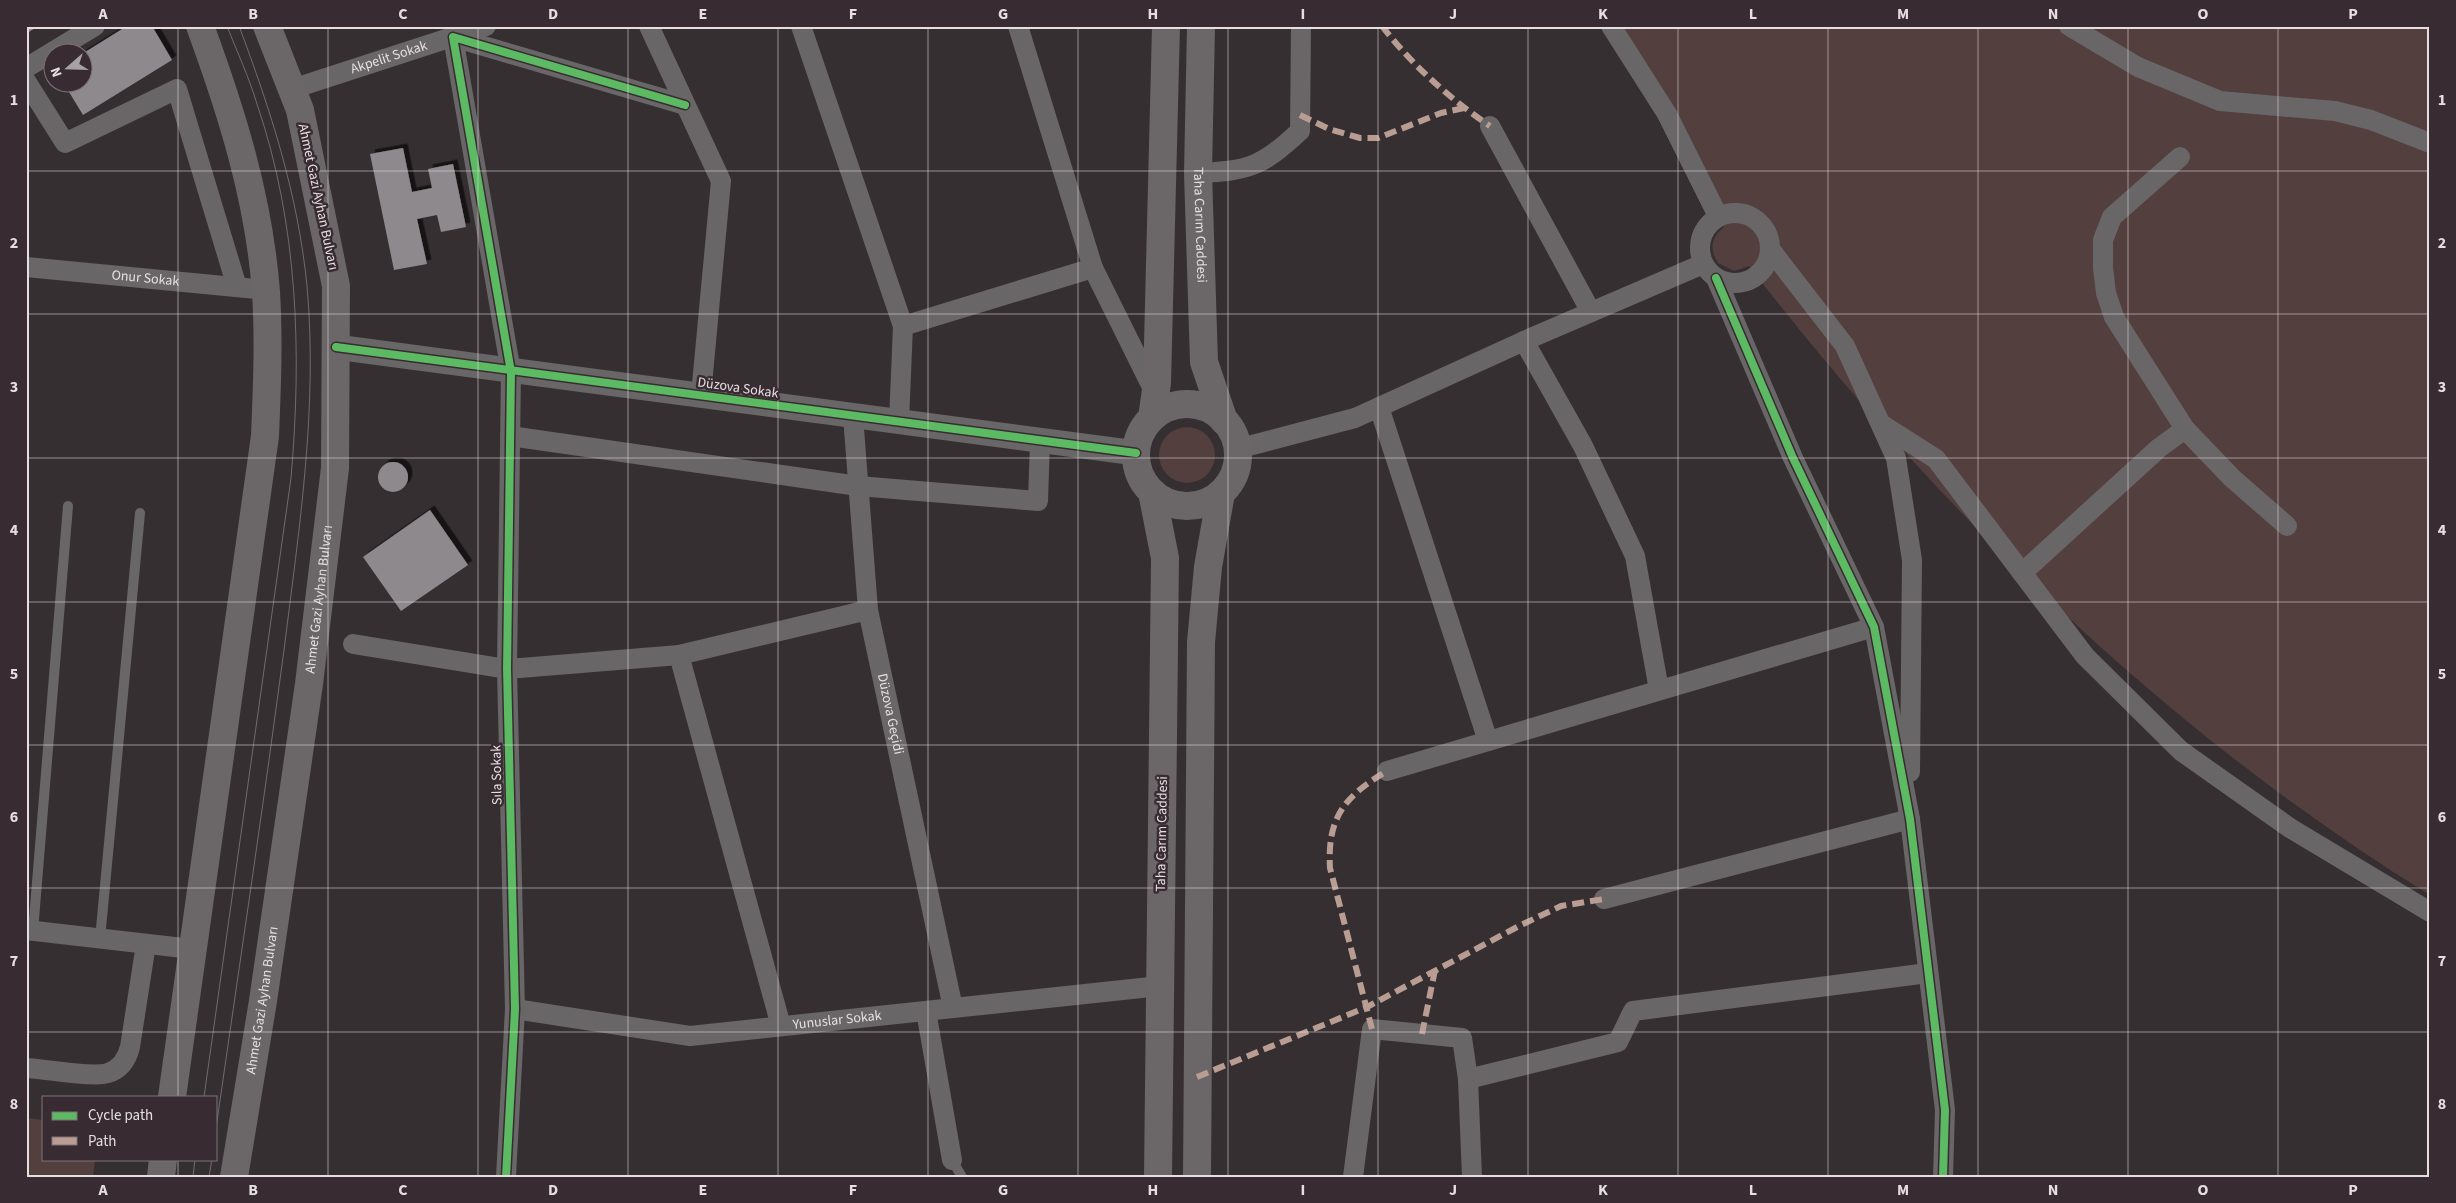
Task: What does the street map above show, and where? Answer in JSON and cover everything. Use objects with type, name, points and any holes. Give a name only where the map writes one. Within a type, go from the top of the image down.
[{"type":"main road","points":[[172,1096],[265,436],[268,368],[266,290],[250,181],[227,100],[200,26]]},
{"type":"main road","name":"Ahmet Gazi Ayhan Bulvarı","points":[[234,1177],[263,1001],[303,723],[335,468],[336,286],[300,110],[267,26]]},
{"type":"main road","points":[[1154,407],[1169,408],[1188,405],[1202,407],[1224,421],[1232,432],[1237,449],[1235,470],[1230,483],[1221,493],[1198,505],[1172,504],[1152,492],[1142,479],[1136,454],[1144,428],[1154,407],[1166,26]]},
{"type":"main road","name":"Taha Carım Caddesi","points":[[1201,26],[1198,173],[1204,362],[1224,421]]},
{"type":"main road","name":"Taha Carım Caddesi","points":[[1152,492],[1165,558],[1158,1177]]},
{"type":"main road","points":[[1197,1177],[1201,642],[1208,567],[1221,493]]},
{"type":"main road","points":[[161,1177],[163,1160]]},
{"type":"street","points":[[95,26],[27,78],[65,142],[177,89],[237,287]]},
{"type":"street","name":"Akpelit Sokak","points":[[292,88],[486,26]]},
{"type":"street","points":[[649,26],[721,181],[701,396]]},
{"type":"street","points":[[801,26],[903,326],[899,422]]},
{"type":"street","points":[[1018,26],[1093,268],[1154,407]]},
{"type":"street","points":[[1198,173],[1236,171],[1272,157],[1300,131],[1301,26]]},
{"type":"street","points":[[1611,26],[1667,114],[1718,216]]},
{"type":"street","points":[[2069,26],[2138,67],[2220,101],[2335,111],[2371,120],[2430,143]]},
{"type":"street","points":[[453,37],[685,104]]},
{"type":"street","name":"Sıla Sokak","points":[[453,37],[511,372],[507,669],[515,1009],[506,1177]]},
{"type":"street","points":[[1490,126],[1591,312]]},
{"type":"street","points":[[2180,157],[2112,216],[2103,240],[2103,268],[2106,293],[2114,317],[2185,429],[2232,478],[2287,526]]},
{"type":"street","points":[[1910,819],[1912,560],[1896,458],[1845,346],[1770,249],[1766,232],[1754,218],[1736,212],[1718,216],[1705,228],[1700,246],[1793,458],[1874,627],[1910,819],[1945,1110],[1943,1177]]},
{"type":"street","points":[[1237,449],[1355,418],[1591,312],[1710,271],[1733,283],[1751,279],[1764,267],[1770,249]]},
{"type":"street","name":"Onur Sokak","points":[[26,266],[266,290]]},
{"type":"street","points":[[903,326],[1093,268]]},
{"type":"street","points":[[1524,341],[1583,446],[1635,556],[1659,690]]},
{"type":"street","name":"Düzova Sokak","points":[[336,347],[511,372],[1136,454]]},
{"type":"street","points":[[1379,407],[1488,741]]},
{"type":"street","name":"Düzova Geçidi","points":[[853,416],[868,610],[953,1008]]},
{"type":"street","points":[[1881,424],[1936,460],[2086,656],[2181,751],[2290,828],[2430,912]]},
{"type":"street","points":[[2022,573],[2159,448],[2185,429]]},
{"type":"street","points":[[510,436],[858,486],[1038,501],[1040,441]]},
{"type":"street","points":[[353,644],[507,669],[679,655],[868,610]]},
{"type":"street","points":[[1387,771],[1874,627]]},
{"type":"street","points":[[679,655],[781,1026]]},
{"type":"street","points":[[1604,899],[1910,819]]},
{"type":"street","points":[[30,931],[192,949]]},
{"type":"street","points":[[26,1068],[101,1074],[114,1071],[125,1061],[130,1047],[146,944]]},
{"type":"street","points":[[1468,1079],[1618,1042],[1633,1011],[1928,973]]},
{"type":"street","name":"Yunuslar Sokak","points":[[515,1009],[690,1036],[1160,986]]},
{"type":"street","points":[[926,1011],[957,1168]]},
{"type":"street","points":[[1352,1177],[1372,1030],[1462,1038],[1468,1079],[1472,1177]]},
{"type":"lane","points":[[30,931],[68,506]]},
{"type":"lane","points":[[100,939],[140,513]]},
{"type":"shaded area","points":[[1612,26],[2430,26],[2430,895],[2333,831],[2239,762],[2148,689],[2061,611],[1978,530],[1898,445],[1822,357],[1749,266],[1734,271],[1718,263],[1713,253],[1713,243],[1716,235],[1724,227]]},
{"type":"shaded area","points":[[1182,427],[1192,427],[1207,435],[1213,444],[1215,455],[1213,466],[1207,475],[1192,483],[1182,483],[1171,478],[1164,471],[1159,460],[1159,450],[1164,439],[1171,432]]},
{"type":"shaded area","points":[[26,1118],[42,1120],[42,1160],[95,1160],[93,1177],[26,1177]]},
{"type":"building","points":[[26,26],[38,26],[26,34]]},
{"type":"building","points":[[127,26],[152,26],[172,60],[83,115],[69,92],[92,92],[92,48]]},
{"type":"building","points":[[403,148],[412,192],[432,188],[428,169],[453,164],[466,227],[441,232],[437,215],[417,219],[427,264],[394,270],[370,154]]},
{"type":"building","points":[[393,462],[403,467],[408,477],[403,487],[393,492],[383,487],[378,477],[383,467]]},
{"type":"building","points":[[430,510],[468,565],[401,611],[363,557]]},
{"type":"tram line","points":[[204,1096],[291,478],[296,383],[294,289],[281,195],[271,149],[254,94],[227,26]]},
{"type":"tram line","points":[[218,1114],[268,769],[301,514],[309,423],[310,377],[307,286],[297,219],[282,154],[239,26]]},
{"type":"tram line","points":[[193,1177],[195,1160]]},
{"type":"tram line","points":[[209,1177],[212,1160]]},
{"type":"marked path","points":[[1382,26],[1419,68],[1460,104],[1490,126]]},
{"type":"marked path","points":[[1300,115],[1329,129],[1360,138],[1378,138],[1441,113],[1464,108]]},
{"type":"marked path","points":[[1372,1029],[1330,868],[1330,850],[1336,821],[1342,810],[1360,790],[1387,771]]},
{"type":"marked path","points":[[1197,1077],[1367,1007],[1519,926],[1561,906],[1604,899]]},
{"type":"marked path","points":[[1422,1034],[1435,970]]},
{"type":"cycle path","points":[[506,1177],[515,1009],[507,669],[511,372],[453,37],[685,105]]},
{"type":"cycle path","points":[[1716,278],[1793,458],[1874,627],[1910,819],[1945,1110],[1943,1177]]},
{"type":"cycle path","points":[[336,347],[1136,453]]}]
